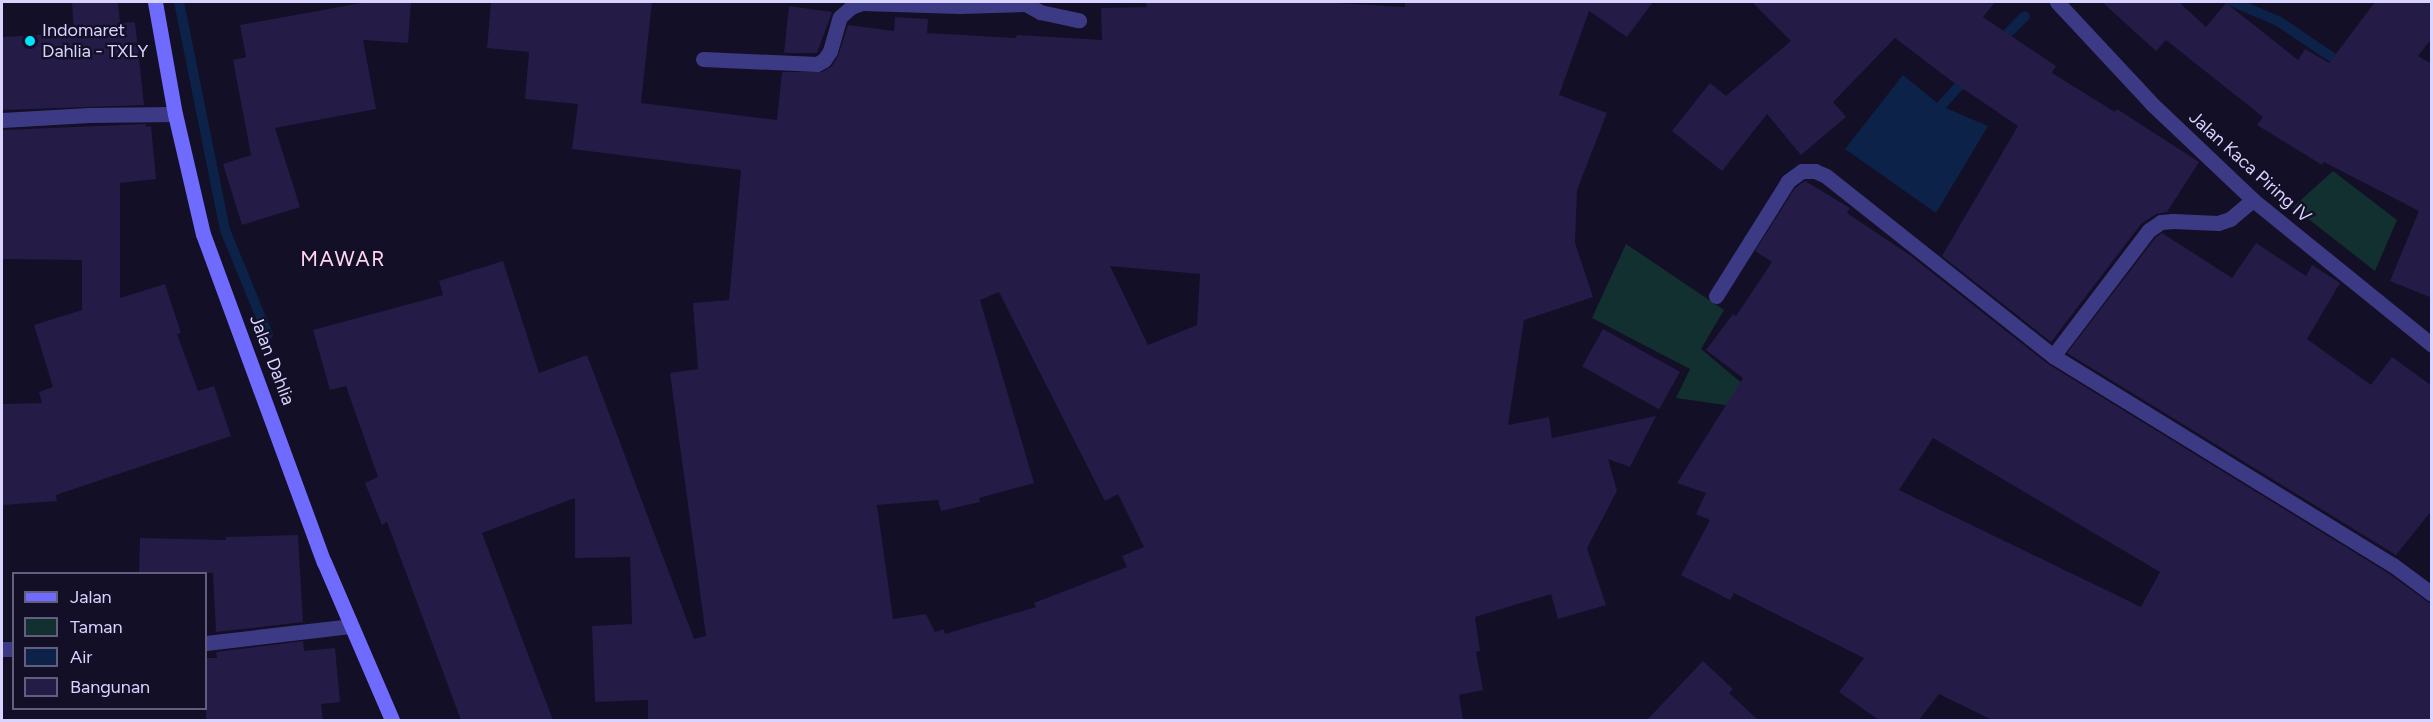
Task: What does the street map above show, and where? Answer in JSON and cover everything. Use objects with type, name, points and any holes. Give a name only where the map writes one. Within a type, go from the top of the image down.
[{"type":"street","name":"Jalan Dahlia","points":[[155,2],[175,114],[203,234],[324,562],[392,720]]},
{"type":"street","name":"Jalan Kaca Piring IV","points":[[2057,2],[2152,104],[2253,200],[2432,345]]},
{"type":"street","points":[[703,59],[817,64],[824,60],[830,51],[840,17],[851,7],[862,3],[960,6],[1023,3],[1040,12],[1079,20]]},
{"type":"street","points":[[2,120],[89,115],[175,114]]},
{"type":"street","points":[[1716,296],[1788,181],[1798,172],[1815,171],[1843,190],[2053,356],[2393,566],[2432,594]]},
{"type":"street","points":[[2053,356],[2149,230],[2167,221],[2218,223],[2230,219],[2253,200]]},
{"type":"street","points":[[207,643],[350,626]]},
{"type":"green space","points":[[2333,171],[2397,220],[2375,271],[2293,207]]},
{"type":"green space","points":[[1626,244],[1724,310],[1701,349],[1756,395],[1753,409],[1676,398],[1690,369],[1592,318]]},
{"type":"water","points":[[1903,75],[1941,106],[1988,126],[1936,213],[1845,149]]},
{"type":"building","points":[[72,2],[118,2],[120,23],[135,22],[144,105],[2,110],[2,37],[74,33]]},
{"type":"building","points":[[367,2],[411,2],[408,43],[363,40],[376,109],[275,128],[300,207],[242,225],[223,164],[251,155],[233,60],[246,57],[240,25]]},
{"type":"building","points":[[491,2],[652,2],[641,103],[777,120],[782,72],[822,72],[832,66],[838,56],[848,25],[894,31],[895,17],[928,19],[927,33],[1102,40],[1101,8],[1147,7],[1145,2],[1319,2],[1405,7],[1405,2],[1653,2],[1627,37],[1589,11],[1559,95],[1607,113],[1577,190],[1575,243],[1593,297],[1524,320],[1508,425],[1549,417],[1552,438],[1656,416],[1630,467],[1608,459],[1617,491],[1587,548],[1606,605],[1558,619],[1551,594],[1475,617],[1480,651],[1476,652],[1483,690],[1459,695],[1463,720],[648,720],[648,700],[595,702],[592,626],[632,624],[630,557],[575,558],[575,498],[482,533],[553,720],[461,720],[387,522],[382,525],[365,483],[378,477],[346,386],[330,390],[313,330],[443,295],[439,281],[503,261],[539,373],[587,355],[694,639],[706,636],[670,373],[698,369],[693,303],[729,300],[741,170],[572,149],[578,104],[525,99],[529,52],[487,48]],"holes":[[[1110,266],[1200,274],[1197,325],[1148,345]],[[999,292],[1105,501],[1118,494],[1144,547],[1122,556],[1127,567],[1034,603],[1036,607],[945,634],[944,629],[935,632],[926,614],[893,619],[877,505],[938,500],[941,511],[980,502],[979,498],[1034,483],[980,300]]]},
{"type":"building","points":[[1752,2],[1995,2],[1983,17],[2056,66],[2052,73],[2115,112],[2117,109],[2199,162],[2167,212],[2156,214],[2141,224],[2051,342],[1942,256],[2018,126],[1953,82],[1895,38],[1833,102],[1846,117],[1801,155],[1767,114],[1722,171],[1672,131],[1710,83],[1726,96],[1791,41]]},
{"type":"building","points":[[2102,2],[2179,2],[2206,27],[2226,3],[2298,60],[2305,49],[2329,63],[2375,2],[2432,2],[2432,38],[2418,56],[2432,64],[2432,298],[2390,281],[2419,211],[2324,162],[2322,165],[2257,125],[2263,117],[2166,40],[2156,51]]},
{"type":"building","points":[[789,6],[832,12],[817,53],[784,53]]},
{"type":"building","points":[[146,124],[146,127],[151,126],[156,179],[120,183],[120,298],[165,284],[181,333],[177,334],[198,391],[214,386],[231,436],[56,495],[57,501],[3,505],[2,404],[42,403],[39,392],[53,387],[34,325],[82,310],[82,260],[2,259],[2,130]]},
{"type":"building","points":[[1805,181],[1850,208],[1847,213],[1911,256],[2048,364],[2388,573],[2432,605],[2432,720],[1992,720],[1939,694],[1919,720],[1879,720],[1839,692],[1864,658],[1734,593],[1730,600],[1681,575],[1710,520],[1696,514],[1706,493],[1677,483],[1743,378],[1706,350],[1733,314],[1736,316],[1772,262],[1755,251],[1795,188]],"holes":[[[1933,438],[2160,572],[2141,607],[1899,490]]]},
{"type":"building","points":[[2162,233],[2232,278],[2256,243],[2306,276],[2312,265],[2340,283],[2307,339],[2371,385],[2392,357],[2432,386],[2432,510],[2396,555],[2067,353],[2156,237]]},
{"type":"building","points":[[1603,329],[1680,372],[1659,409],[1582,367]]},
{"type":"building","points":[[298,535],[303,622],[216,632],[213,573],[139,572],[140,538],[226,540],[226,537]]},
{"type":"building","points":[[303,641],[304,651],[335,648],[340,702],[321,704],[323,720],[206,720],[207,658],[217,658],[216,652]]},
{"type":"building","points":[[1703,661],[1733,689],[1729,693],[1758,720],[1647,720]]},
{"type":"waterway","points":[[179,2],[225,230],[268,335]]},
{"type":"waterway","points":[[2233,2],[2278,21],[2345,66]]},
{"type":"waterway","points":[[1998,43],[2025,16]]},
{"type":"waterway","points":[[1941,106],[1967,77]]},
{"type":"place","name":"Indomaret Dahlia - TXLY","points":[[30,41]]},
{"type":"district","name":"MAWAR","points":[[343,259]]}]
